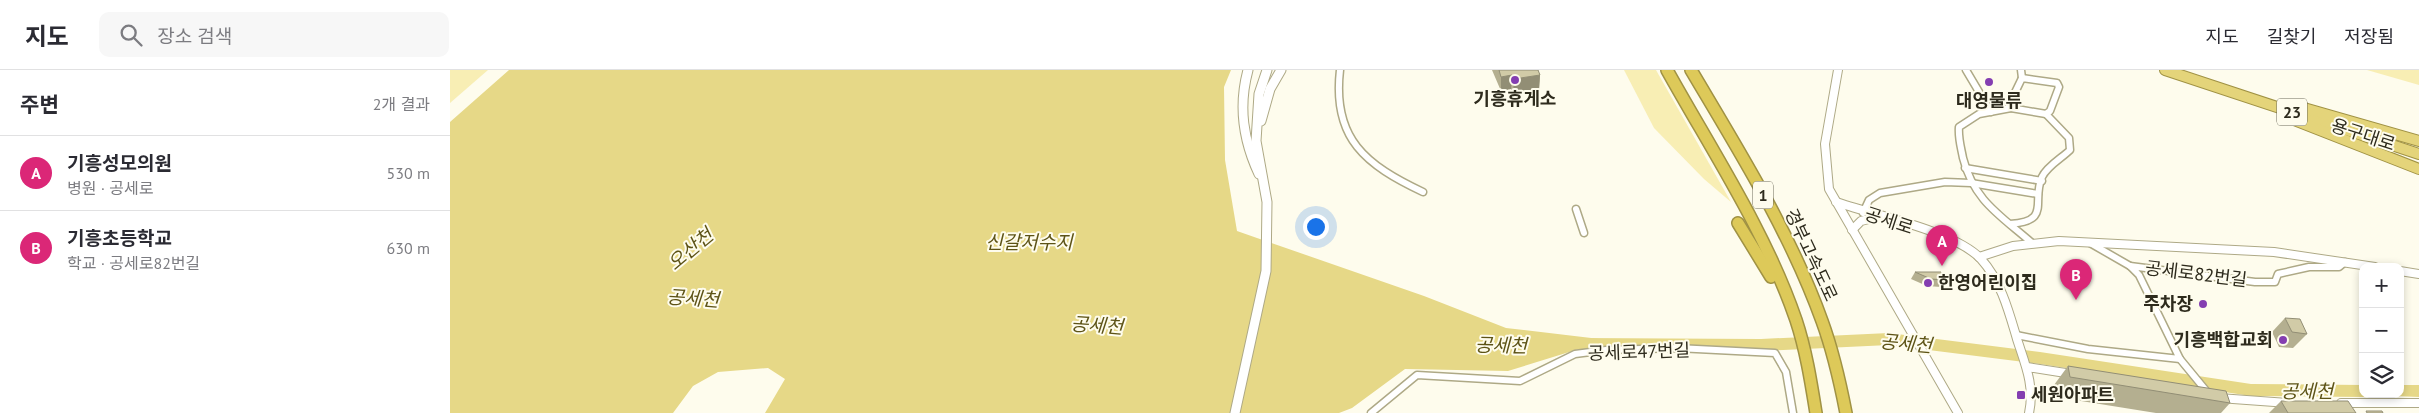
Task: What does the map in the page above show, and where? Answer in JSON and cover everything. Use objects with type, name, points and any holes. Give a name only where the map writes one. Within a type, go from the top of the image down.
[{"type":"highway","name":"1","points":[[1667,70],[1765,246],[1797,326],[1807,361],[1816,413]]},
{"type":"highway","name":"경부고속도로","points":[[1691,70],[1747,164],[1806,277],[1824,325],[1846,413]]},
{"type":"highway","name":"용구대로","points":[[2165,70],[2419,154]]},
{"type":"highway","points":[[2223,90],[2240,90],[2419,141]]},
{"type":"highway","points":[[2223,90],[2419,169]]},
{"type":"highway","points":[[1738,223],[1792,310]]},
{"type":"main road","points":[[1248,70],[1242,100],[1243,128],[1254,164],[1264,183]]},
{"type":"main road","points":[[1236,413],[1264,285],[1268,250],[1264,183],[1256,141],[1259,94],[1267,70]]},
{"type":"main road","points":[[1256,141],[1270,89],[1281,70]]},
{"type":"street","points":[[1340,70],[1338,103],[1341,120],[1355,145],[1386,174],[1423,192]]},
{"type":"street","points":[[1838,70],[1825,144],[1829,189],[1958,413]]},
{"type":"street","points":[[1966,70],[1992,112]]},
{"type":"street","points":[[2011,108],[2009,105],[2022,78],[2021,70]]},
{"type":"street","points":[[2022,78],[2057,84],[2058,91],[2050,111],[2046,114]]},
{"type":"street","points":[[2010,224],[2029,221],[2037,210],[2042,176],[2070,150],[2071,145],[2069,138],[2058,124],[2046,114],[2011,108],[1971,118],[1959,127],[1958,141],[1965,168],[1981,201],[2032,242]]},
{"type":"street","points":[[1965,168],[2042,181]]},
{"type":"street","points":[[1863,213],[1869,200],[1880,193],[1945,182],[1971,183],[2038,194]]},
{"type":"street","name":"공세로","points":[[1836,202],[1863,213],[1957,244],[1979,257],[1997,282],[2027,367]]},
{"type":"street","points":[[1576,209],[1584,233]]},
{"type":"street","points":[[1852,230],[1857,223],[1866,218],[1879,218]]},
{"type":"street","points":[[1979,257],[2013,246],[2032,242],[2059,240],[2274,252],[2344,262]]},
{"type":"street","points":[[2090,243],[2130,266]]},
{"type":"street","name":"공세로82번길","points":[[2130,266],[2255,282],[2275,282],[2278,274],[2309,267],[2339,267],[2344,262],[2359,264]]},
{"type":"street","name":"공세로82번길","points":[[2130,266],[2139,275],[2180,359],[2211,396]]},
{"type":"street","points":[[2404,272],[2419,274]]},
{"type":"street","points":[[2017,339],[2180,359]]},
{"type":"street","name":"공세로47번길","points":[[1372,413],[1397,392],[1408,379],[1417,375],[1520,381],[1574,354],[1606,350],[1677,348],[1775,353],[1786,372],[1793,413]]},
{"type":"street","points":[[2030,413],[2034,397],[2027,367],[2082,376]]},
{"type":"street","points":[[2192,393],[2240,401],[2296,404]]},
{"type":"street","points":[[2334,403],[2419,403]]},
{"type":"shaded area","points":[[450,70],[488,70],[450,103]]},
{"type":"shaded area","points":[[1624,70],[1656,70],[1731,202],[1704,179],[1654,128]]},
{"type":"shaded area","points":[[2367,70],[2419,70],[2419,85]]},
{"type":"water","name":"신갈저수지","points":[[509,70],[1231,70],[1224,87],[1225,160],[1237,231],[1424,296],[1506,328],[1608,340],[1508,371],[1405,369],[1352,408],[1339,413],[765,413],[785,379],[768,368],[718,372],[693,386],[673,413],[450,413],[450,122]]},
{"type":"building","points":[[1499,70],[1538,70],[1540,75],[1514,79],[1512,75],[1501,77]]},
{"type":"building","points":[[1915,272],[1941,272],[1945,280],[1931,279]]},
{"type":"building","points":[[2285,318],[2300,319],[2307,334],[2292,332]]},
{"type":"building","points":[[2068,366],[2226,391],[2230,403],[2070,377]]},
{"type":"building","points":[[2281,401],[2348,401],[2356,413],[2288,413]]},
{"type":"building","points":[[2366,411],[2382,411],[2383,413],[2367,413]]},
{"type":"waterway","name":"공세천","points":[[1580,344],[1761,345],[1858,342],[1889,339],[2040,358],[2251,390],[2359,391]]},
{"type":"waterway","name":"공세천","points":[[2404,391],[2419,391]]},
{"type":"place","name":"기흥휴게소","points":[[1515,80]]},
{"type":"place","name":"대영물류","points":[[1989,82]]},
{"type":"place","name":"기흥성모의원","points":[[1942,266]]},
{"type":"place","name":"한영어린이집","points":[[1928,283]]},
{"type":"place","name":"기흥초등학교","points":[[2076,300]]},
{"type":"place","name":"주차장","points":[[2203,304]]},
{"type":"place","name":"기흥백합교회","points":[[2283,340]]},
{"type":"place","name":"세원아파트","points":[[2021,395]]},
{"type":"water label","name":"오산천","points":[[690,249]]}]
